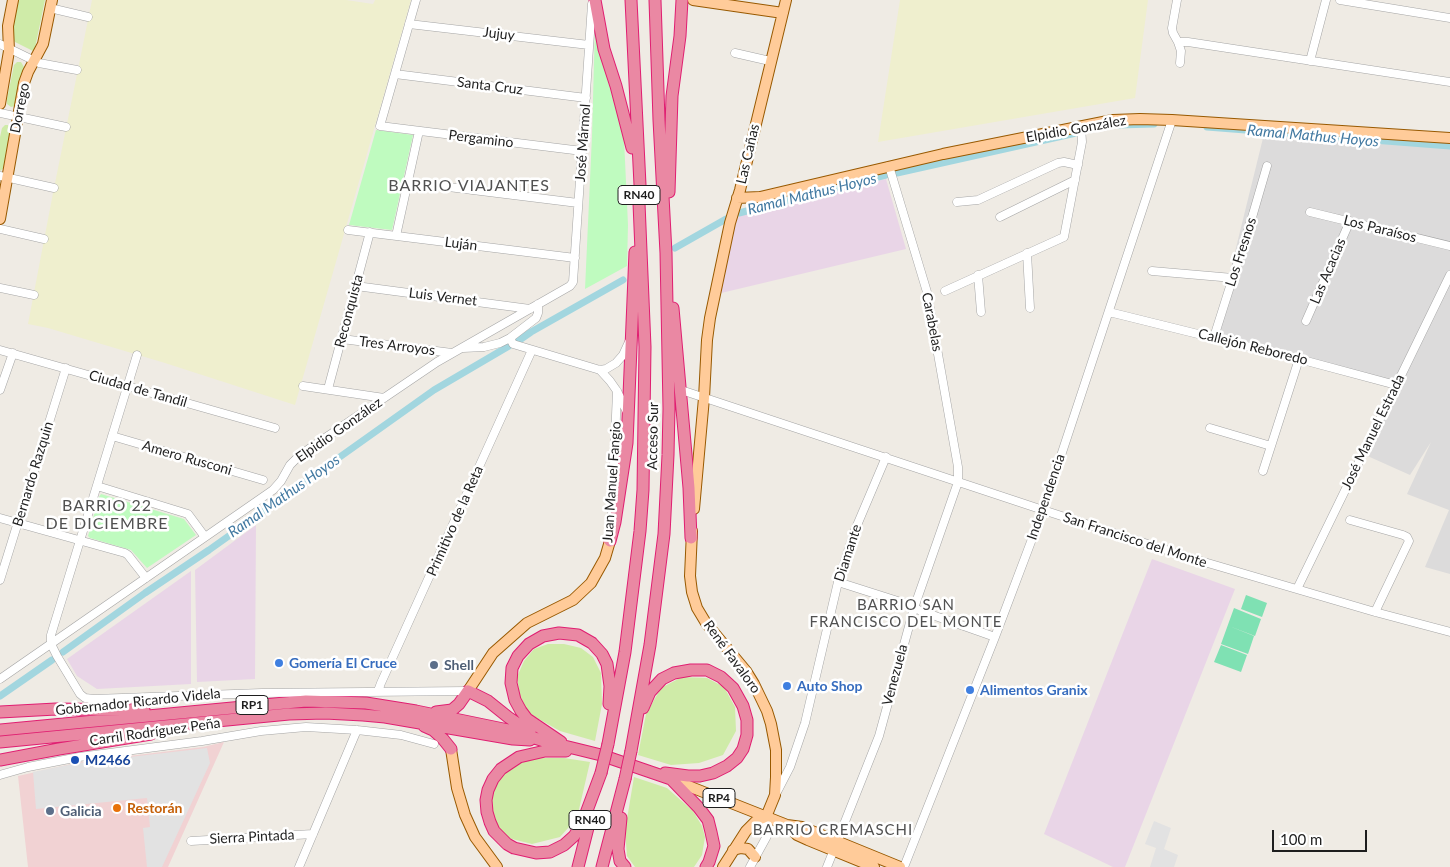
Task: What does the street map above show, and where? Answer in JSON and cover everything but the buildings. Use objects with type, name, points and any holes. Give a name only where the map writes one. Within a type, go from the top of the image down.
[{"type":"highway","points":[[594,0],[604,49],[625,118],[640,185]]},
{"type":"highway","points":[[682,0],[680,36],[672,96],[670,191],[666,251],[676,326],[689,488],[691,538]]},
{"type":"highway","name":"Acceso Sur","points":[[578,867],[608,744],[625,652],[643,490],[645,347],[639,203],[640,185],[631,5]]},
{"type":"highway","name":"Acceso Sur","points":[[602,867],[631,751],[650,645],[665,518],[669,409],[666,251],[655,5]]},
{"type":"highway","points":[[610,541],[627,444],[634,268],[639,203]]},
{"type":"highway","points":[[566,746],[527,719],[515,700],[511,683],[512,668],[518,656],[530,644],[543,636],[558,633],[578,635],[592,643],[602,654],[609,672],[610,686],[608,744]]},
{"type":"highway","points":[[631,751],[645,703],[650,692],[662,679],[674,673],[707,670],[721,677],[733,688],[743,706],[747,720],[747,735],[743,749],[737,758],[713,773],[700,776],[646,770]]},
{"type":"highway","points":[[415,716],[452,710],[468,691],[488,700],[515,722],[544,741]]},
{"type":"highway","name":"Gobernador Ricardo Videla","points":[[0,742],[201,710],[287,702],[326,701],[366,703],[513,739],[544,741],[586,751],[646,770]]},
{"type":"highway","points":[[0,712],[201,710]]},
{"type":"highway","name":"Gobernador Ricardo Videla","points":[[0,730],[202,724],[289,714],[325,713],[415,716]]},
{"type":"highway","points":[[415,716],[443,739],[451,749]]},
{"type":"highway","points":[[0,760],[202,724]]},
{"type":"highway","points":[[586,751],[545,751],[519,757],[501,769],[493,779],[486,800],[487,812],[494,831],[507,844],[526,852],[550,852],[564,845],[574,836],[582,824],[601,773]]},
{"type":"highway","name":"RP4","points":[[646,770],[672,779]]},
{"type":"highway","points":[[625,779],[618,849],[620,861],[625,867]]},
{"type":"highway","points":[[672,779],[700,808],[708,820],[714,846],[706,867]]},
{"type":"main road","name":"Dorrego","points":[[0,104],[5,45],[13,0]]},
{"type":"main road","points":[[693,0],[783,13]]},
{"type":"main road","name":"Las Cañas","points":[[704,398],[707,340],[715,292],[730,223],[786,0]]},
{"type":"main road","name":"Dorrego","points":[[0,219],[4,177],[24,83],[43,44],[51,4]]},
{"type":"main road","name":"Elpidio González","points":[[737,198],[760,197],[942,154],[1113,120],[1172,120],[1450,138]]},
{"type":"main road","name":"René Favaloro","points":[[704,398],[691,538],[690,576],[692,592],[697,608],[706,623],[746,671],[767,710],[776,750],[775,795],[766,817]]},
{"type":"main road","name":"Juan Manuel Fangio","points":[[468,691],[493,653],[527,623],[573,600],[591,583],[605,558],[610,541]]},
{"type":"main road","points":[[451,749],[457,788],[465,815],[474,837],[497,867]]},
{"type":"main road","name":"RP4","points":[[672,779],[787,825],[802,827],[874,867]]},
{"type":"main road","points":[[723,867],[750,826],[757,820],[766,817]]},
{"type":"main road","name":"RP4","points":[[835,846],[900,867]]},
{"type":"main road","points":[[732,852],[741,848],[748,849],[752,862]]},
{"type":"main road","points":[[732,852],[735,866]]},
{"type":"street","points":[[395,74],[416,0]]},
{"type":"street","name":"José Mármol","points":[[570,286],[573,282],[589,45],[594,0]]},
{"type":"street","points":[[1176,0],[1172,28],[1181,51],[1180,63]]},
{"type":"street","points":[[1310,60],[1326,0]]},
{"type":"street","points":[[1340,0],[1450,18]]},
{"type":"street","points":[[51,4],[88,17]]},
{"type":"street","name":"Jujuy","points":[[409,24],[589,45]]},
{"type":"street","points":[[1178,42],[1450,82]]},
{"type":"street","points":[[5,45],[34,60],[77,70]]},
{"type":"street","points":[[735,53],[770,61]]},
{"type":"street","name":"Santa Cruz","points":[[395,74],[586,98]]},
{"type":"street","name":"Pergamino","points":[[395,74],[380,126],[582,151]]},
{"type":"street","points":[[0,113],[66,127]]},
{"type":"street","name":"Independencia","points":[[904,867],[1043,510],[1172,120]]},
{"type":"street","points":[[945,291],[1064,237],[1082,142],[1082,126]]},
{"type":"street","points":[[396,236],[419,131]]},
{"type":"street","points":[[957,202],[978,200],[1058,163],[1064,162],[1078,165]]},
{"type":"street","name":"Carabelas","points":[[889,166],[927,292],[958,466],[958,482]]},
{"type":"street","name":"Los Fresnos","points":[[1214,337],[1267,166]]},
{"type":"street","points":[[4,177],[54,188]]},
{"type":"street","points":[[1000,217],[1075,180]]},
{"type":"street","points":[[408,182],[578,203]]},
{"type":"street","name":"Los Paraísos","points":[[1310,212],[1450,246]]},
{"type":"street","name":"Las Acacias","points":[[1306,321],[1350,222]]},
{"type":"street","points":[[0,229],[44,239]]},
{"type":"street","name":"Luján","points":[[348,230],[574,258]]},
{"type":"street","name":"Reconquista","points":[[328,389],[370,232]]},
{"type":"street","points":[[1028,253],[1030,308]]},
{"type":"street","points":[[1152,271],[1233,278]]},
{"type":"street","points":[[978,275],[981,312]]},
{"type":"street","name":"José Manuel Estrada","points":[[1297,589],[1450,275]]},
{"type":"street","name":"Luis Vernet","points":[[356,286],[530,308]]},
{"type":"street","name":"Elpidio González","points":[[0,679],[274,490],[296,458],[452,353],[570,286]]},
{"type":"street","points":[[0,288],[34,295]]},
{"type":"street","points":[[461,348],[484,347],[510,338],[536,318],[538,304]]},
{"type":"street","name":"Callejón Reboredo","points":[[1109,312],[1214,337],[1396,385]]},
{"type":"street","points":[[600,370],[612,366],[620,360],[632,330]]},
{"type":"street","points":[[510,338],[513,344],[600,370],[617,391],[629,416]]},
{"type":"street","name":"Tres Arroyos","points":[[342,339],[452,353]]},
{"type":"street","name":"Ciudad de Tandil","points":[[0,350],[275,428]]},
{"type":"street","name":"Primitivo de la Reta","points":[[378,691],[532,350]]},
{"type":"street","points":[[0,390],[13,353]]},
{"type":"street","points":[[51,644],[52,631],[137,355]]},
{"type":"street","points":[[1263,471],[1299,359]]},
{"type":"street","name":"Bernardo Razquin","points":[[0,580],[66,368]]},
{"type":"street","points":[[303,386],[384,398]]},
{"type":"street","name":"San Francisco del Monte","points":[[681,390],[1194,559],[1450,632]]},
{"type":"street","name":"Juan Manuel Fangio","points":[[610,541],[617,391]]},
{"type":"street","points":[[1210,428],[1271,446]]},
{"type":"street","name":"Amero Rusconi","points":[[112,436],[263,480]]},
{"type":"street","name":"Diamante","points":[[775,795],[790,768],[805,724],[838,582],[855,530],[886,457]]},
{"type":"street","name":"Venezuela","points":[[827,867],[879,736],[914,608],[958,482]]},
{"type":"street","points":[[97,486],[188,514],[205,537]]},
{"type":"street","points":[[0,518],[128,555],[146,578]]},
{"type":"street","points":[[1350,520],[1403,535],[1409,541],[1375,612]]},
{"type":"street","points":[[838,582],[904,603],[995,637]]},
{"type":"street","name":"Carril Rodríguez Peña","points":[[51,644],[80,694],[85,698],[262,693],[468,691]]},
{"type":"street","name":"Carril Rodríguez Peña","points":[[0,775],[28,767],[79,757],[202,741],[261,731],[306,727],[401,735],[434,744]]},
{"type":"street","points":[[299,867],[357,730]]},
{"type":"street","points":[[752,862],[767,836],[766,817]]},
{"type":"street","name":"Sierra Pintada","points":[[191,841],[313,834]]},
{"type":"shaded area","points":[[1265,130],[1450,147],[1450,574],[1425,567],[1449,510],[1407,494],[1431,442],[1410,475],[1363,454],[1396,385],[1214,337]]},
{"type":"shaded area","points":[[886,179],[906,249],[717,294],[732,224],[742,213]]},
{"type":"shaded area","points":[[256,525],[255,679],[197,682],[195,570]]},
{"type":"shaded area","points":[[1152,559],[1235,589],[1125,867],[1113,867],[1044,834]]},
{"type":"shaded area","points":[[191,571],[191,684],[97,689],[77,676],[67,659]]},
{"type":"shaded area","points":[[224,742],[168,867],[28,867],[18,776],[80,762],[203,747]]},
{"type":"shaded area","points":[[207,748],[210,763],[162,867],[147,867],[143,828],[150,827],[147,798],[36,809],[33,772],[78,763]]},
{"type":"shaded area","points":[[1154,821],[1171,828],[1164,849],[1178,855],[1174,867],[1150,867],[1156,848],[1145,844]]},
{"type":"green space","points":[[18,0],[45,0],[33,51],[15,42],[13,39],[13,26]]},
{"type":"green space","points":[[92,0],[346,0],[373,4],[375,0],[411,0],[295,405],[165,363],[48,328],[28,324]]},
{"type":"green space","points":[[900,0],[1148,0],[1135,98],[878,142]]},
{"type":"green space","points":[[595,26],[601,57],[620,114],[624,139],[628,225],[627,266],[585,289],[592,136]]},
{"type":"green space","points":[[17,62],[21,62],[24,67],[16,104],[11,107],[7,104],[7,99],[14,65]]},
{"type":"green space","points":[[8,125],[11,129],[4,168],[0,171],[0,137],[2,128]]},
{"type":"green space","points":[[376,130],[413,135],[392,230],[349,225]]},
{"type":"green space","points":[[101,494],[184,519],[196,535],[147,568],[131,550],[88,536]]},
{"type":"green space","points":[[1246,595],[1267,603],[1262,617],[1241,609]]},
{"type":"green space","points":[[1234,608],[1261,619],[1255,636],[1229,626],[1254,636],[1248,654],[1221,644]]},
{"type":"green space","points":[[548,644],[564,644],[581,648],[593,657],[601,673],[602,704],[595,741],[560,731],[528,713],[520,696],[517,677],[524,661],[534,649]]},
{"type":"green space","points":[[1221,645],[1247,655],[1241,672],[1214,662]]},
{"type":"green space","points":[[682,677],[707,678],[724,687],[735,707],[736,731],[723,755],[699,763],[671,765],[638,755],[646,714],[661,688]]},
{"type":"green space","points":[[533,758],[564,758],[590,762],[577,818],[560,837],[532,844],[508,838],[494,822],[490,807],[492,793],[497,781],[509,768]]},
{"type":"green space","points":[[634,777],[667,788],[693,811],[702,826],[705,837],[702,855],[694,867],[635,867],[627,856],[625,831]]},
{"type":"waterway","name":"Ramal Mathus Hoyos","points":[[1117,125],[1154,124]]},
{"type":"waterway","name":"Ramal Mathus Hoyos","points":[[1207,127],[1450,146]]},
{"type":"waterway","name":"Ramal Mathus Hoyos","points":[[897,173],[1076,133]]},
{"type":"waterway","name":"Ramal Mathus Hoyos","points":[[739,213],[886,175]]},
{"type":"waterway","name":"Ramal Mathus Hoyos","points":[[675,248],[726,219]]},
{"type":"waterway","name":"Ramal Mathus Hoyos","points":[[518,341],[623,280]]},
{"type":"waterway","name":"Ramal Mathus Hoyos","points":[[63,652],[434,390],[509,346]]},
{"type":"waterway","name":"Ramal Mathus Hoyos","points":[[0,696],[52,660]]},
{"type":"place","name":"Gomería El Cruce","points":[[279,663]]},
{"type":"place","name":"Shell","points":[[434,665]]},
{"type":"place","name":"Auto Shop","points":[[787,686]]},
{"type":"place","name":"Alimentos Granix","points":[[970,690]]},
{"type":"place","name":"M2466","points":[[75,760]]},
{"type":"place","name":"Restorán","points":[[117,808]]},
{"type":"place","name":"Galicia","points":[[50,811]]},
{"type":"district","name":"BARRIO VIAJANTES","points":[[469,186]]},
{"type":"district","name":"BARRIO 22 DE DICIEMBRE","points":[[107,515]]},
{"type":"district","name":"BARRIO SAN FRANCISCO DEL MONTE","points":[[906,614]]},
{"type":"district","name":"BARRIO CREMASCHI","points":[[833,830]]}]
